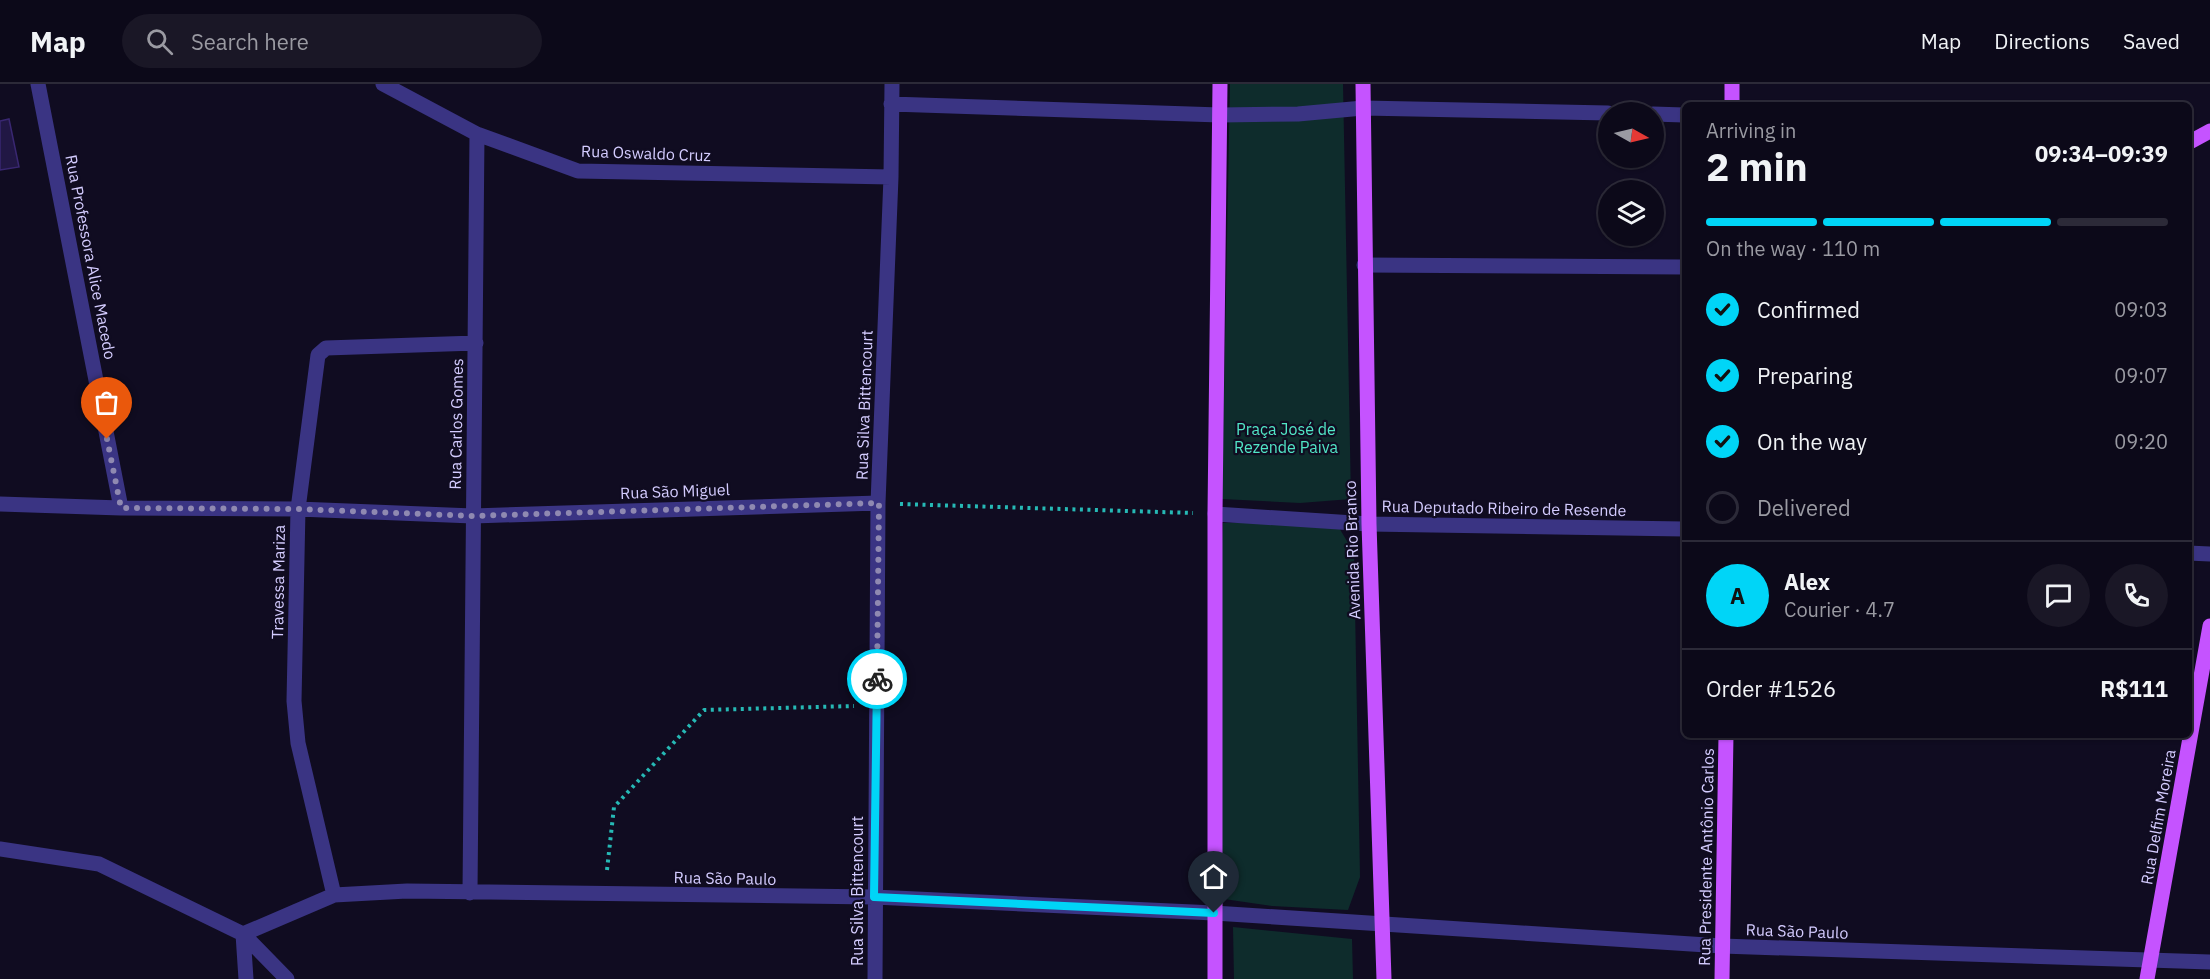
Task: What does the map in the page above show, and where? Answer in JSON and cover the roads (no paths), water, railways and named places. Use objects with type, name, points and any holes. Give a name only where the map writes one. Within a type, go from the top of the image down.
[{"type":"main road","points":[[1215,979],[1215,514],[1220,84]]},
{"type":"main road","name":"Avenida Rio Branco","points":[[1363,84],[1369,524],[1384,979]]},
{"type":"main road","points":[[1732,84],[1732,102]]},
{"type":"main road","points":[[2192,141],[2210,132]]},
{"type":"main road","name":"Rua Delfim Moreira","points":[[2192,728],[2210,626]]},
{"type":"main road","name":"Rua Presidente Antônio Carlos","points":[[1722,979],[1726,738]]},
{"type":"main road","name":"Rua Delfim Moreira","points":[[2147,979],[2190,738]]},
{"type":"street","name":"Rua Professora Alice Macedo","points":[[38,84],[121,508]]},
{"type":"street","name":"Rua Oswaldo Cruz","points":[[383,84],[477,134],[578,171],[891,177]]},
{"type":"street","name":"Rua Silva Bittencourt","points":[[875,979],[879,503],[891,177],[892,84]]},
{"type":"street","points":[[891,104],[1220,115],[1298,114],[1363,108],[1598,113]]},
{"type":"street","points":[[1664,114],[1682,115]]},
{"type":"street","name":"Rua Carlos Gomes","points":[[470,893],[477,134]]},
{"type":"street","points":[[1364,265],[1682,267]]},
{"type":"street","name":"Travessa Mariza","points":[[334,895],[298,743],[294,701],[298,509],[318,355],[322,350],[476,343]]},
{"type":"street","name":"Rua São Miguel","points":[[473,516],[879,503]]},
{"type":"street","points":[[0,504],[121,508],[298,509],[473,516]]},
{"type":"street","name":"Rua Deputado Ribeiro de Resende","points":[[1215,514],[1369,524],[1682,529]]},
{"type":"street","points":[[2192,553],[2210,554]]},
{"type":"street","points":[[0,849],[99,864],[243,934],[287,979]]},
{"type":"street","name":"Rua São Paulo","points":[[243,934],[334,895],[407,891],[874,897],[1214,913],[1383,926],[1722,946],[2210,962]]},
{"type":"street","points":[[243,934],[246,979]]},
{"type":"park label","name":"Praça José de Rezende Paiva","points":[[1286,438]]}]
